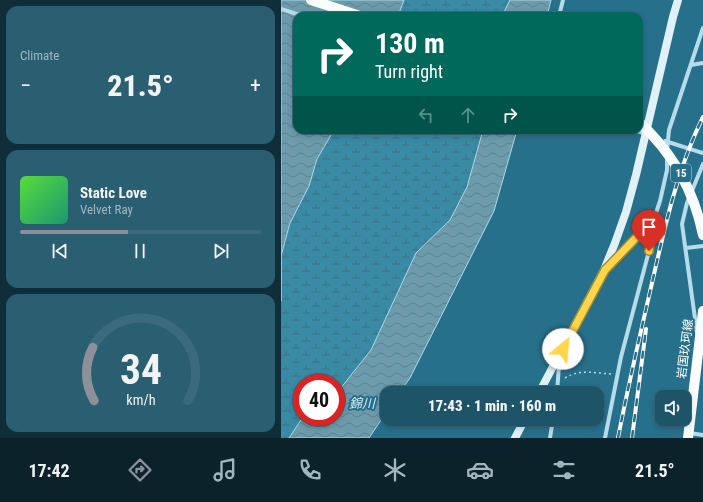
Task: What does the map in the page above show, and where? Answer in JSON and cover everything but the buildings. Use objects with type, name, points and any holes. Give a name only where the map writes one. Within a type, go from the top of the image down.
[{"type":"main road","points":[[311,0],[348,12]]},
{"type":"main road","name":"15","points":[[643,126],[663,147],[681,174],[699,216],[703,235]]},
{"type":"main road","name":"岩国玖珂線","points":[[688,435],[700,361],[699,341],[703,311]]},
{"type":"street","points":[[560,12],[563,0]]},
{"type":"street","points":[[543,386],[605,270],[626,212],[678,0]]},
{"type":"street","points":[[281,9],[293,13]]},
{"type":"street","points":[[605,438],[617,375],[649,251],[654,219],[667,170],[667,142],[669,130],[703,28]]},
{"type":"street","points":[[691,65],[703,63]]},
{"type":"street","points":[[643,133],[703,153]]},
{"type":"street","points":[[699,341],[694,316],[692,290],[682,224],[687,203],[703,164]]},
{"type":"street","points":[[605,270],[654,219]]},
{"type":"street","points":[[686,248],[703,246]]},
{"type":"street","points":[[556,361],[559,365],[558,384]]},
{"type":"street","points":[[515,438],[521,426]]},
{"type":"street","points":[[551,438],[552,426]]},
{"type":"street","points":[[688,435],[703,435]]},
{"type":"path","points":[[558,384],[572,373],[583,372],[617,375]]},
{"type":"green space","points":[[404,0],[510,0],[504,12],[400,12]]},
{"type":"green space","points":[[332,134],[482,134],[467,187],[450,220],[416,253],[371,350],[345,383],[345,374],[293,374],[293,426],[297,426],[289,438],[281,438],[281,256],[290,223],[309,186],[317,159]]},
{"type":"water","points":[[281,0],[404,0],[400,12],[293,12],[293,134],[332,134],[317,159],[309,186],[290,223],[281,256]]},
{"type":"water","points":[[510,0],[551,0],[548,12],[504,12]]},
{"type":"water","name":"錦川","points":[[482,134],[516,134],[494,211],[410,378],[404,386],[380,386],[380,422],[369,438],[289,438],[297,426],[345,426],[345,383],[371,350],[416,253],[450,220],[467,187]]},
{"type":"railway","points":[[618,438],[634,360],[667,219],[686,157],[703,117]]},
{"type":"railway","points":[[632,438],[646,329]]},
{"type":"route","points":[[563,349],[605,270],[654,219],[649,251]]}]
